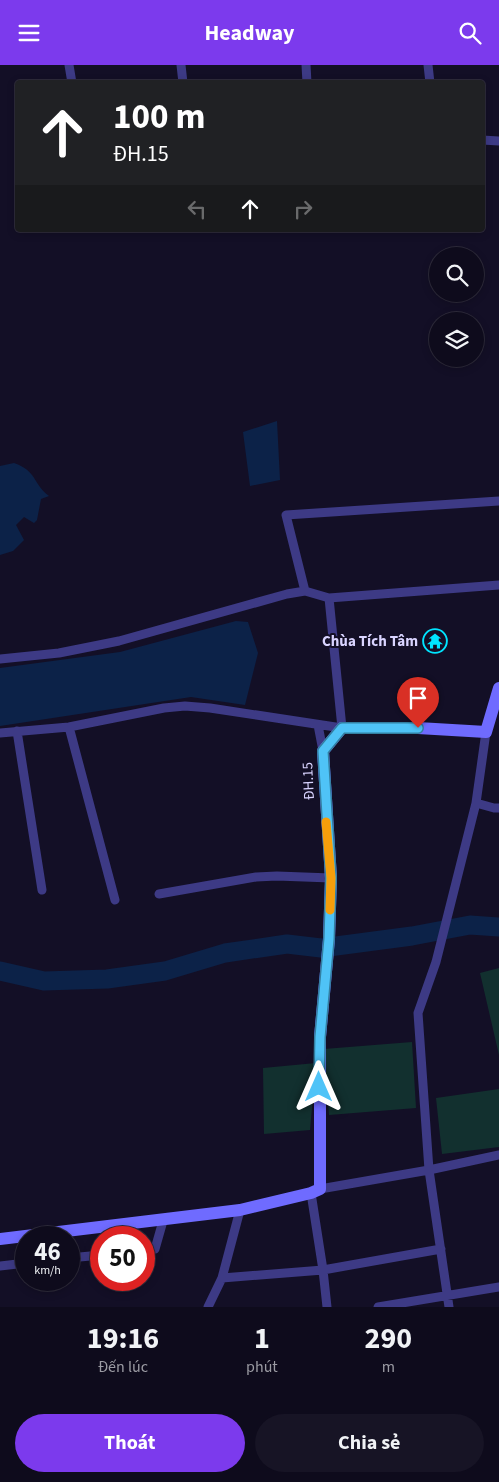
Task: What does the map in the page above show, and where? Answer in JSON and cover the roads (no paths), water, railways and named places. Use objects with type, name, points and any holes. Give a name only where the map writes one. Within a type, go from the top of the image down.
[{"type":"main road","points":[[342,728],[418,728],[486,732],[499,688]]},
{"type":"main road","name":"ĐH.15","points":[[315,1191],[320,1037],[329,939],[331,878],[323,751],[342,728]]},
{"type":"main road","points":[[0,1239],[162,1221],[221,1211],[240,1210],[315,1191]]},
{"type":"street","points":[[69,65],[72,80]]},
{"type":"street","points":[[181,65],[183,80]]},
{"type":"street","points":[[306,65],[307,80]]},
{"type":"street","points":[[428,65],[430,80]]},
{"type":"street","points":[[485,141],[499,141]]},
{"type":"street","points":[[305,591],[286,515],[499,501]]},
{"type":"street","points":[[0,659],[59,653],[110,643],[272,597],[305,591],[329,598],[499,585]]},
{"type":"street","points":[[0,733],[70,727],[164,708],[185,706],[342,728],[329,598]]},
{"type":"street","points":[[318,725],[323,751]]},
{"type":"street","points":[[70,727],[115,900]]},
{"type":"street","points":[[17,731],[42,889]]},
{"type":"street","points":[[449,1307],[429,1170],[418,1013],[436,962],[476,803],[486,732]]},
{"type":"street","points":[[476,803],[499,808]]},
{"type":"street","points":[[159,893],[256,877],[331,878]]},
{"type":"street","points":[[327,1307],[315,1191],[499,1155]]},
{"type":"street","points":[[208,1307],[222,1279],[240,1210]]},
{"type":"street","points":[[155,1249],[162,1221]]},
{"type":"street","points":[[222,1279],[323,1270],[441,1249]]},
{"type":"street","points":[[0,1266],[15,1264]]},
{"type":"street","points":[[378,1307],[499,1287]]},
{"type":"water","points":[[277,421],[280,480],[250,486],[243,432]]},
{"type":"water","points":[[14,463],[27,470],[49,496],[41,499],[37,520],[34,523],[24,517],[16,525],[24,540],[13,551],[0,555],[0,466]]},
{"type":"water","points":[[236,621],[248,622],[258,653],[245,705],[191,697],[0,726],[0,668],[120,652]]},
{"type":"waterway","points":[[0,971],[44,981],[107,979],[165,971],[225,953],[287,944],[321,948],[412,936],[470,925],[499,927]]},
{"type":"place","name":"Chùa Tích Tâm","points":[[435,641]]}]
